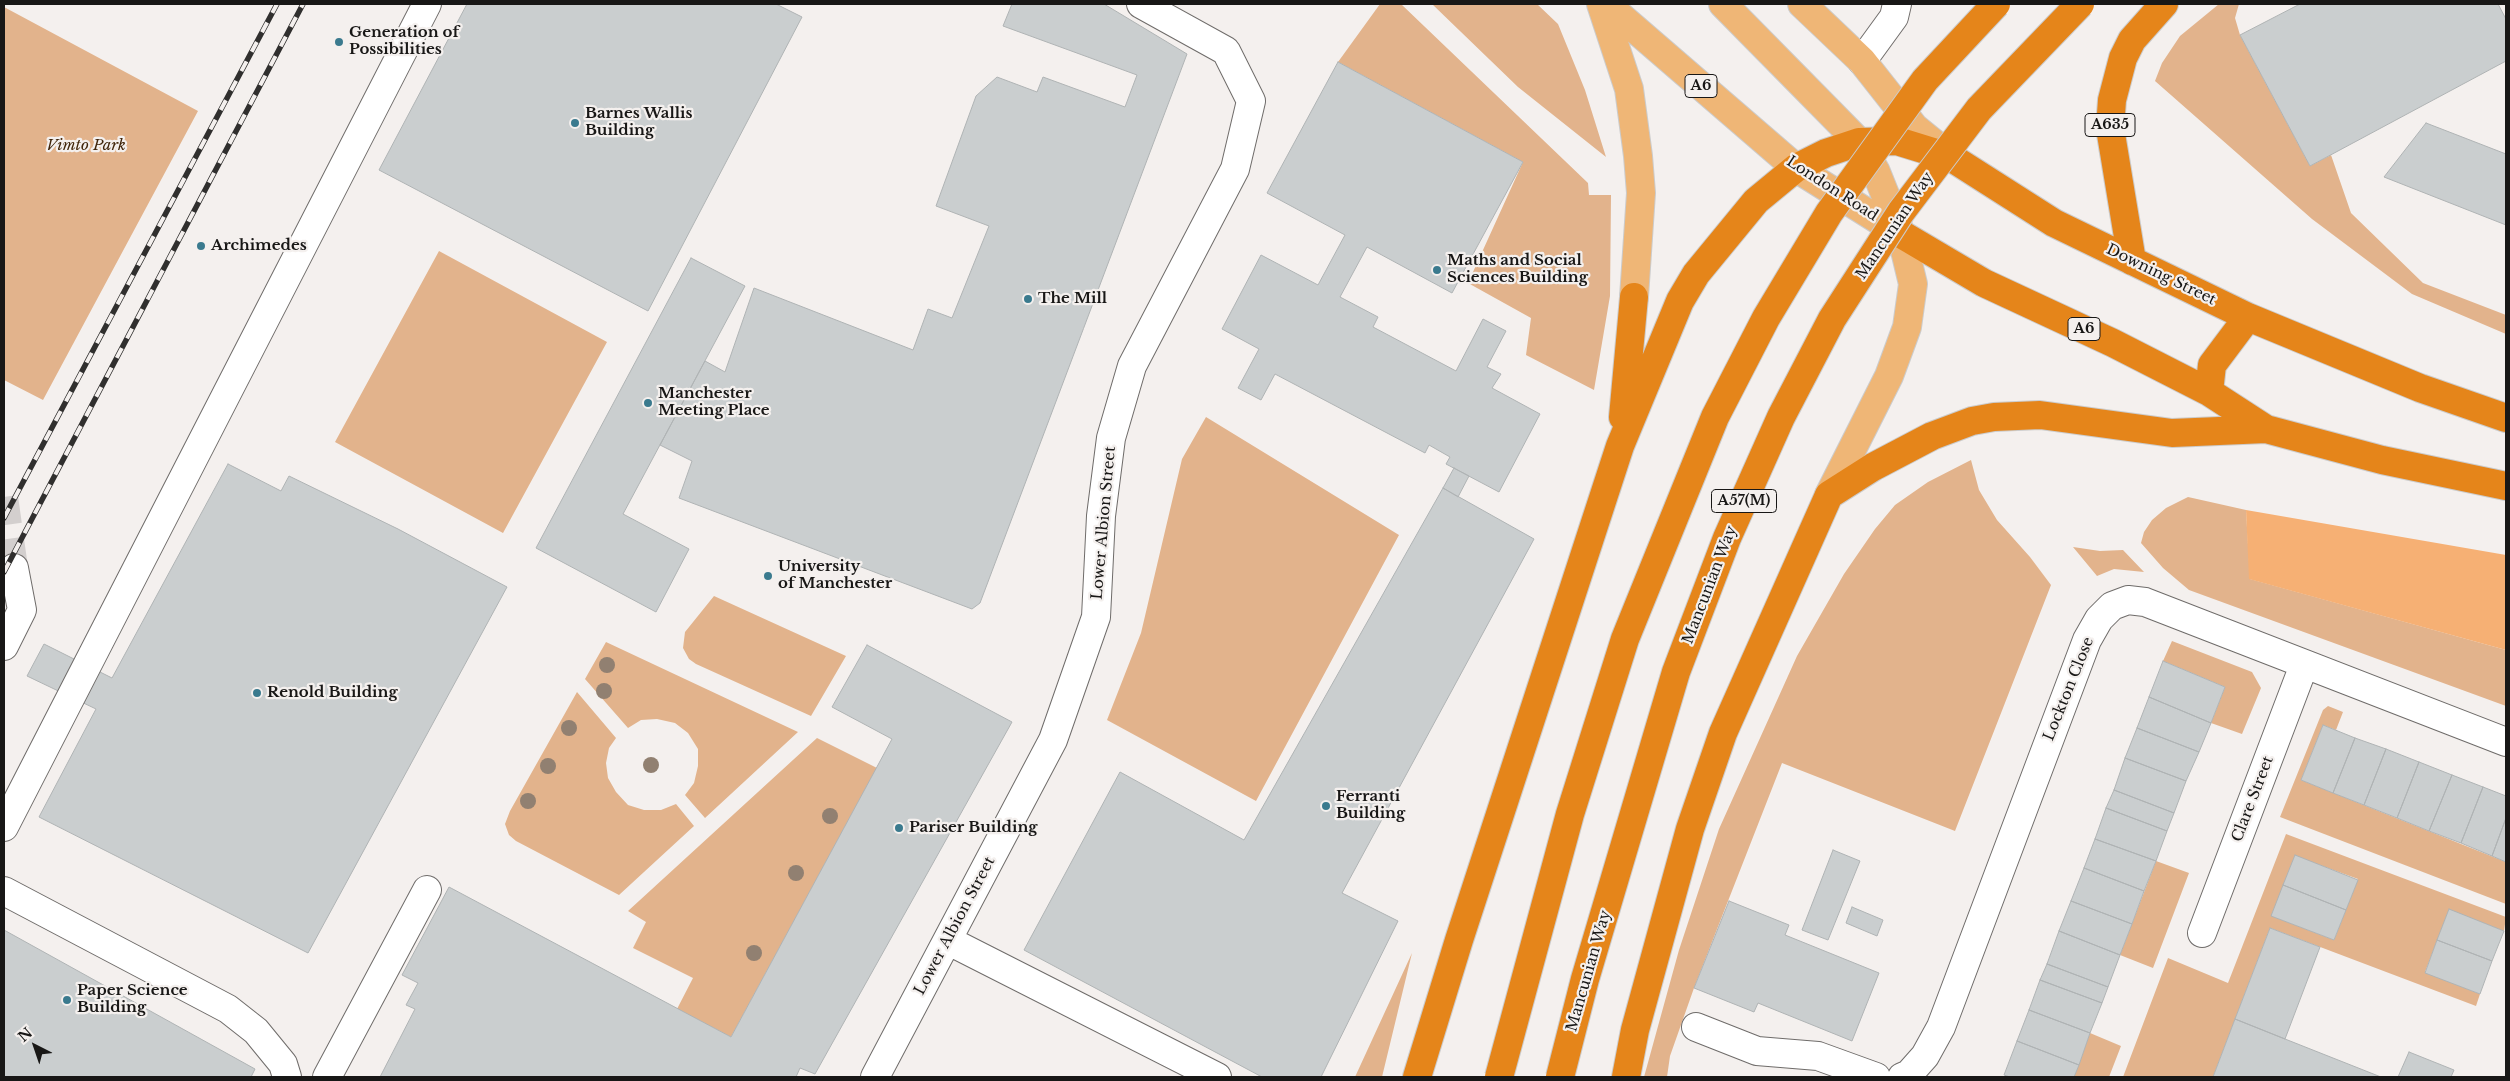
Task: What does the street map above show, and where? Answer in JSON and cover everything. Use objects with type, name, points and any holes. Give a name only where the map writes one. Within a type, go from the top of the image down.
[{"type":"highway","points":[[1499,1077],[1570,814],[1625,640],[1715,417],[1766,318],[1829,213],[1925,80],[1996,4]]},
{"type":"highway","name":"Mancunian Way","points":[[1560,1077],[1585,979],[1676,672],[1727,538],[1782,417],[1832,319],[1901,212],[1979,109],[2080,4]]},
{"type":"highway","name":"A635","points":[[2132,261],[2110,128],[2112,100],[2123,58],[2132,40],[2164,4]]},
{"type":"highway","points":[[1417,1077],[1459,940],[1620,446],[1680,301],[1696,274],[1756,201],[1796,168],[1826,153],[1859,142],[1897,141],[1952,158]]},
{"type":"highway","name":"Downing Street","points":[[1952,158],[2054,223],[2248,317],[2412,385],[2506,418]]},
{"type":"highway","name":"A6","points":[[1901,234],[1984,282],[2113,343],[2209,392],[2266,429],[2382,460],[2506,486]]},
{"type":"highway","points":[[1620,446],[1634,296]]},
{"type":"highway","points":[[2209,392],[2212,365],[2248,317]]},
{"type":"highway","points":[[1626,1077],[1635,1030],[1690,830],[1723,733],[1829,495],[1873,467],[1932,436],[1972,421],[1994,417],[2021,414],[2172,433],[2266,429]]},
{"type":"main road","points":[[1601,4],[1629,89],[1638,156],[1641,193],[1634,296]]},
{"type":"main road","name":"London Road","points":[[1606,4],[1796,168],[1901,234]]},
{"type":"main road","points":[[1723,4],[1859,142],[1876,172],[1901,234],[1913,284],[1907,327],[1889,376],[1829,495]]},
{"type":"main road","points":[[1802,4],[1862,61]]},
{"type":"main road","name":"Downing Street","points":[[1862,61],[1914,127],[1952,158]]},
{"type":"street","points":[[4,827],[427,4]]},
{"type":"street","name":"Lower Albion Street","points":[[875,1077],[1053,740],[1096,617],[1101,516],[1111,438],[1132,366],[1235,169],[1251,100],[1226,51],[1141,4]]},
{"type":"street","points":[[1862,61],[1896,10]]},
{"type":"street","points":[[4,646],[22,610],[14,568]]},
{"type":"street","name":"Lockton Close","points":[[1902,1077],[1909,1074],[1925,1056],[1940,1027],[2087,640],[2112,606],[2128,600],[2145,602],[2506,742]]},
{"type":"street","name":"Clare Street","points":[[2202,933],[2304,665]]},
{"type":"street","points":[[327,1077],[427,890]]},
{"type":"street","points":[[4,891],[228,1009],[256,1031],[283,1064],[287,1077]]},
{"type":"street","points":[[949,940],[1217,1077]]},
{"type":"street","points":[[1696,1027],[1758,1051],[1818,1056],[1876,1077]]},
{"type":"green space","points":[[1380,4],[1401,4],[1588,183],[1589,195],[1611,195],[1610,296],[1594,390],[1526,355],[1531,318],[1468,283],[1523,162],[1338,62]]},
{"type":"green space","points":[[1432,4],[1537,4],[1558,24],[1585,90],[1606,157],[1518,87]]},
{"type":"green space","points":[[2219,4],[2239,4],[2235,18],[2240,35],[2310,166],[2331,155],[2351,213],[2423,283],[2506,315],[2506,334],[2412,294],[2312,219],[2155,81],[2162,63],[2180,36]]},
{"type":"green space","name":"Vimto Park","points":[[4,7],[198,111],[43,400],[4,380]]},
{"type":"green space","points":[[439,251],[607,342],[503,533],[335,442]]},
{"type":"green space","points":[[1206,417],[1399,535],[1256,801],[1107,720],[1141,633],[1182,459]]},
{"type":"green space","points":[[1971,460],[1979,490],[1997,520],[2030,557],[2051,585],[1955,831],[1782,763],[1694,988],[1670,1056],[1667,1077],[1644,1077],[1679,950],[1719,829],[1797,656],[1844,574],[1875,529],[1895,505],[1928,482]]},
{"type":"green space","points":[[2188,497],[2246,510],[2250,579],[2506,650],[2506,706],[2189,590],[2163,568],[2141,543],[2144,532],[2152,520],[2166,508]]},
{"type":"green space","points":[[2073,547],[2100,551],[2123,550],[2144,572],[2114,569],[2097,576]]},
{"type":"green space","points":[[714,596],[846,656],[811,716],[696,664],[689,659],[683,648],[685,632]]},
{"type":"green space","points":[[2172,641],[2252,672],[2261,688],[2242,734],[2211,723],[2225,687],[2163,661]]},
{"type":"green space","points":[[606,642],[798,732],[705,818],[685,795],[694,783],[698,766],[698,749],[688,733],[675,723],[657,719],[641,720],[628,728],[585,679]]},
{"type":"green space","points":[[577,692],[616,738],[609,748],[606,763],[608,778],[616,792],[628,805],[644,810],[661,810],[676,804],[694,826],[619,895],[516,841],[509,835],[505,824],[510,811]]},
{"type":"green space","points":[[2328,706],[2343,712],[2336,730],[2323,725],[2301,780],[2506,862],[2506,904],[2280,817],[2323,710]]},
{"type":"green space","points":[[817,738],[877,768],[731,1037],[677,1009],[693,978],[633,948],[646,922],[628,911]]},
{"type":"green space","points":[[2286,834],[2506,917],[2504,931],[2449,910],[2425,972],[2480,994],[2476,1006],[2270,928],[2213,1077],[2123,1077],[2168,958],[2228,983]],"holes":[[[2295,856],[2358,879],[2334,940],[2272,916]]]},
{"type":"green space","points":[[2156,861],[2189,873],[2153,968],[2120,955]]},
{"type":"green space","points":[[1412,953],[1382,1077],[1355,1077]]},
{"type":"green space","points":[[2090,1033],[2121,1046],[2109,1077],[2074,1077]]},
{"type":"shaded area","points":[[2246,510],[2506,555],[2506,650],[2249,579]]},
{"type":"building","name":"Barnes Wallis Building","points":[[467,4],[776,4],[802,17],[648,311],[379,170]]},
{"type":"building","name":"The Mill","points":[[1012,4],[1104,4],[1187,54],[980,603],[972,609],[679,498],[692,461],[660,445],[705,361],[725,372],[754,288],[913,350],[928,309],[952,318],[989,226],[936,206],[976,96],[997,77],[1037,92],[1043,77],[1125,107],[1137,75],[1003,26]]},
{"type":"building","points":[[2300,4],[2498,4],[2506,19],[2506,61],[2310,166],[2240,35]]},
{"type":"building","name":"Maths and Social Sciences Building","points":[[1338,62],[1523,162],[1452,293],[1367,247],[1340,297],[1378,317],[1373,327],[1456,371],[1483,319],[1506,331],[1487,367],[1501,374],[1492,388],[1540,414],[1499,492],[1446,464],[1450,457],[1429,445],[1425,453],[1275,374],[1261,400],[1238,388],[1259,349],[1222,329],[1261,255],[1318,285],[1345,235],[1267,193]]},
{"type":"building","points":[[2426,123],[2506,154],[2506,225],[2384,177]]},
{"type":"building","name":"Manchester Meeting Place","points":[[691,258],[745,286],[623,514],[689,549],[656,612],[536,548]]},
{"type":"building","name":"Renold Building","points":[[228,464],[281,491],[289,476],[398,529],[507,587],[308,953],[39,817],[96,709],[27,676],[44,644],[112,678]]},
{"type":"building","points":[[1454,468],[1469,476],[1458,497],[1443,488]]},
{"type":"building","name":"Ferranti Building","points":[[1443,488],[1534,539],[1342,893],[1398,921],[1321,1077],[1262,1077],[1024,950],[1120,772],[1244,840]]},
{"type":"building","name":"Pariser Building","points":[[867,645],[1012,722],[815,1074],[800,1068],[796,1077],[380,1077],[415,1009],[406,1005],[418,983],[402,975],[449,887],[731,1037],[892,739],[832,707]]},
{"type":"building","points":[[2163,661],[2225,687],[2211,723],[2149,697]]},
{"type":"building","points":[[2149,697],[2211,723],[2199,752],[2137,728]]},
{"type":"building","points":[[2323,725],[2355,738],[2333,793],[2301,780]]},
{"type":"building","points":[[2137,728],[2199,752],[2186,781],[2125,758]]},
{"type":"building","points":[[2355,738],[2386,749],[2364,805],[2333,793]]},
{"type":"building","points":[[2386,749],[2419,762],[2397,818],[2364,805]]},
{"type":"building","points":[[2125,758],[2186,781],[2174,813],[2114,790]]},
{"type":"building","points":[[2419,762],[2452,775],[2429,831],[2397,818]]},
{"type":"building","points":[[2452,775],[2483,787],[2461,843],[2429,831]]},
{"type":"building","points":[[2483,787],[2506,796],[2506,818],[2492,856],[2461,843]]},
{"type":"building","points":[[2114,790],[2174,813],[2167,831],[2106,808]]},
{"type":"building","points":[[2106,808],[2167,831],[2156,861],[2095,839]]},
{"type":"building","points":[[2506,818],[2506,862],[2492,856]]},
{"type":"building","points":[[2095,839],[2156,861],[2144,891],[2084,868]]},
{"type":"building","points":[[1833,850],[1860,861],[1828,940],[1802,930]]},
{"type":"building","points":[[2295,855],[2358,880],[2346,910],[2283,885]]},
{"type":"building","points":[[2084,868],[2144,891],[2132,924],[2071,901]]},
{"type":"building","points":[[2283,885],[2346,910],[2334,940],[2271,916]]},
{"type":"building","points":[[1729,901],[1789,925],[1785,935],[1879,973],[1852,1041],[1758,1003],[1754,1012],[1694,988]]},
{"type":"building","points":[[2071,901],[2132,924],[2120,955],[2059,931]]},
{"type":"building","points":[[1852,907],[1883,920],[1877,936],[1846,923]]},
{"type":"building","points":[[2449,909],[2504,931],[2492,961],[2437,940]]},
{"type":"building","points":[[2270,928],[2320,947],[2285,1039],[2235,1019]]},
{"type":"building","name":"Paper Science Building","points":[[4,930],[255,1069],[251,1077],[4,1077]]},
{"type":"building","points":[[2059,931],[2120,955],[2108,987],[2047,964]]},
{"type":"building","points":[[2437,940],[2492,961],[2480,994],[2425,973]]},
{"type":"building","points":[[2047,964],[2108,987],[2102,1003],[2040,980]]},
{"type":"building","points":[[2040,980],[2102,1003],[2090,1033],[2029,1010]]},
{"type":"building","points":[[2029,1010],[2090,1033],[2079,1065],[2017,1041]]},
{"type":"building","points":[[2235,1019],[2285,1039],[2381,1077],[2213,1077]]},
{"type":"building","points":[[2017,1041],[2079,1065],[2074,1077],[2010,1077],[2004,1075]]},
{"type":"building","points":[[2409,1052],[2454,1070],[2451,1077],[2398,1077]]},
{"type":"tunnel","points":[[4,497],[14,568]]},
{"type":"railway","points":[[4,518],[277,4]]},
{"type":"railway","points":[[4,572],[303,4]]},
{"type":"place","name":"Generation of Possibilities","points":[[339,42]]},
{"type":"place","name":"Barnes Wallis Building","points":[[575,123]]},
{"type":"place","name":"Archimedes","points":[[201,246]]},
{"type":"place","name":"Maths and Social Sciences Building","points":[[1437,270]]},
{"type":"place","name":"The Mill","points":[[1028,299]]},
{"type":"place","name":"Manchester Meeting Place","points":[[648,403]]},
{"type":"place","name":"University of Manchester","points":[[768,576]]},
{"type":"place","name":"Renold Building","points":[[257,693]]},
{"type":"place","name":"Ferranti Building","points":[[1326,806]]},
{"type":"place","name":"Pariser Building","points":[[899,828]]},
{"type":"place","name":"Paper Science Building","points":[[67,1000]]}]
